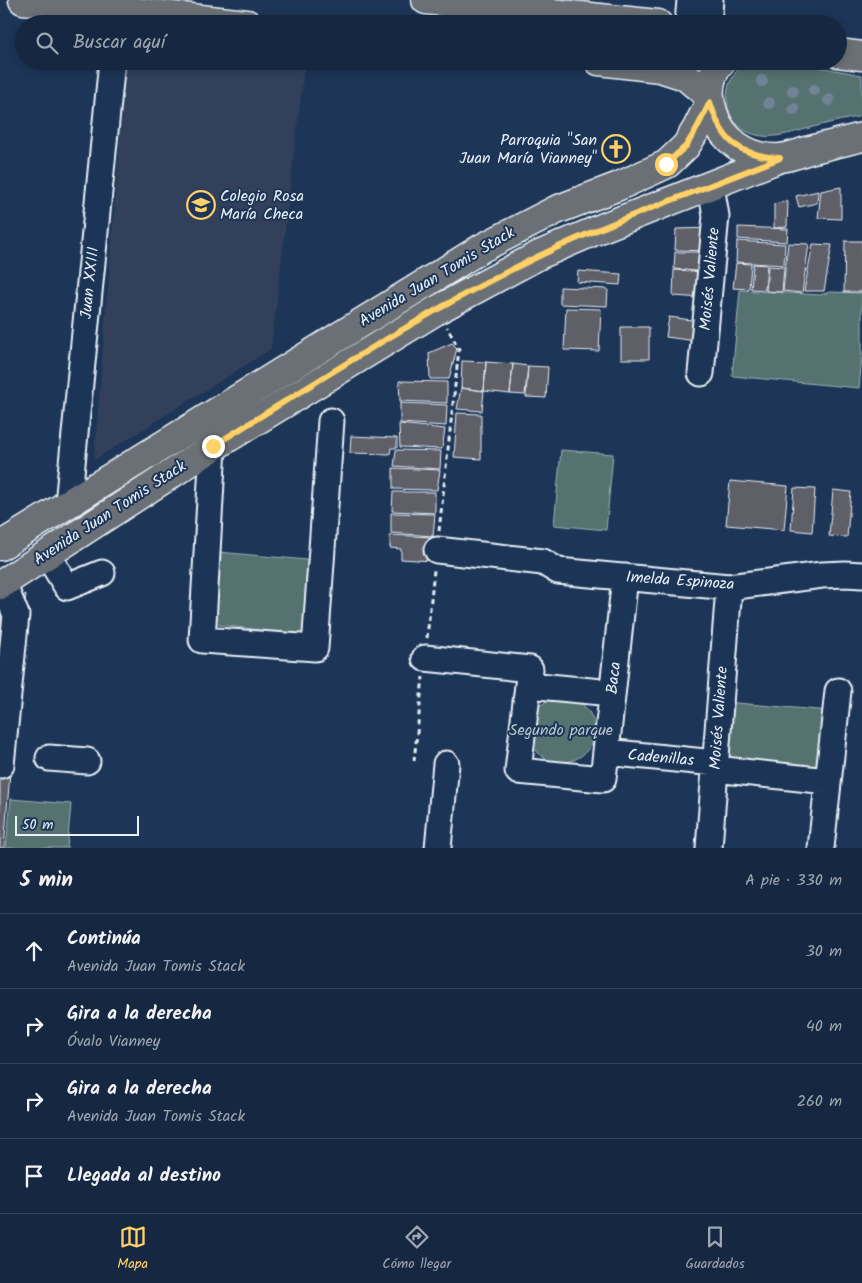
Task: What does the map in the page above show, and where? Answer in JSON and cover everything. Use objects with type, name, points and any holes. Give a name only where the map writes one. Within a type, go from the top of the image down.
[{"type":"main road","points":[[23,0],[157,15]]},
{"type":"main road","points":[[426,0],[571,15]]},
{"type":"main road","points":[[847,54],[862,56]]},
{"type":"main road","points":[[695,70],[709,99],[715,121],[726,137],[742,150],[760,157],[780,158],[862,137]]},
{"type":"main road","name":"Avenida Juan Tomis Stack","points":[[0,546],[482,248],[556,210],[619,186],[666,164],[686,146],[697,128],[709,99],[712,79],[717,70]]},
{"type":"main road","name":"Avenida Juan Tomis Stack","points":[[1,584],[213,446],[407,327],[489,282],[539,256],[604,227],[780,158]]},
{"type":"street","points":[[689,15],[690,0]]},
{"type":"street","points":[[709,15],[710,0]]},
{"type":"street","name":"Juan XXIII","points":[[68,504],[111,70]]},
{"type":"street","name":"Moisés Valiente","points":[[701,372],[716,216],[711,186]]},
{"type":"street","points":[[213,446],[202,640],[315,648],[331,421]]},
{"type":"street","name":"Imelda Espinoza","points":[[436,550],[543,562],[558,571],[729,587],[822,575],[862,575]]},
{"type":"street","points":[[47,554],[67,586],[102,573]]},
{"type":"street","name":"Baca","points":[[529,677],[518,771],[603,780],[625,577]]},
{"type":"street","points":[[1,584],[16,615],[1,765]]},
{"type":"street","name":"Moisés Valiente","points":[[708,848],[729,587]]},
{"type":"street","points":[[425,658],[612,693]]},
{"type":"street","points":[[821,848],[838,691]]},
{"type":"street","name":"Cadenillas","points":[[606,752],[828,780]]},
{"type":"street","points":[[49,758],[87,761]]},
{"type":"street","points":[[438,848],[446,764]]},
{"type":"shaded area","name":"Colegio Rosa María Checa","points":[[125,70],[304,70],[271,349],[94,460]]},
{"type":"green space","points":[[738,70],[835,70],[862,75],[862,116],[777,136],[757,135],[739,126],[731,116],[727,95]]},
{"type":"green space","points":[[740,290],[820,295],[830,292],[862,293],[862,357],[859,388],[732,376]]},
{"type":"green space","points":[[561,450],[613,454],[606,530],[554,525]]},
{"type":"green space","points":[[218,552],[307,560],[303,635],[211,624]]},
{"type":"green space","name":"Segundo parque","points":[[551,698],[571,699],[581,703],[589,712],[595,726],[594,739],[588,750],[578,758],[566,762],[553,762],[541,755],[530,742],[537,708]]},
{"type":"green space","points":[[725,702],[830,711],[824,775],[719,766]]},
{"type":"green space","points":[[11,799],[71,804],[67,848],[6,848]]},
{"type":"building","points":[[841,187],[841,219],[818,218],[821,191]]},
{"type":"building","points":[[818,191],[817,203],[799,207],[796,196]]},
{"type":"building","points":[[788,201],[787,227],[774,228],[774,204]]},
{"type":"building","points":[[738,227],[788,229],[787,242],[738,239]]},
{"type":"building","points":[[712,228],[710,251],[675,250],[676,229]]},
{"type":"building","points":[[737,241],[785,244],[784,265],[736,262]]},
{"type":"building","points":[[845,241],[862,241],[862,292],[844,292]]},
{"type":"building","points":[[788,243],[809,244],[802,293],[783,291]]},
{"type":"building","points":[[813,244],[832,245],[824,291],[804,291]]},
{"type":"building","points":[[675,252],[709,252],[706,272],[674,269]]},
{"type":"building","points":[[736,263],[751,264],[749,289],[733,288]]},
{"type":"building","points":[[753,264],[767,265],[765,290],[751,289]]},
{"type":"building","points":[[768,266],[784,267],[782,292],[766,291]]},
{"type":"building","points":[[674,270],[705,272],[703,298],[673,296]]},
{"type":"building","points":[[578,271],[621,274],[620,285],[577,282]]},
{"type":"building","points":[[560,287],[608,289],[607,306],[560,304]]},
{"type":"building","points":[[566,308],[601,309],[599,351],[564,350]]},
{"type":"building","points":[[669,317],[699,321],[696,341],[666,337]]},
{"type":"building","points":[[621,327],[649,327],[649,359],[621,359]]},
{"type":"building","points":[[452,343],[457,348],[449,379],[430,379],[429,353]]},
{"type":"building","points":[[462,361],[486,362],[484,391],[461,388]]},
{"type":"building","points":[[486,362],[513,364],[510,394],[484,391]]},
{"type":"building","points":[[513,364],[528,366],[525,395],[510,394]]},
{"type":"building","points":[[528,366],[548,367],[546,398],[526,397]]},
{"type":"building","points":[[399,381],[447,382],[447,403],[400,401]]},
{"type":"building","points":[[461,388],[484,391],[482,411],[457,409]]},
{"type":"building","points":[[400,403],[447,405],[446,426],[400,423]]},
{"type":"building","points":[[457,413],[481,414],[481,459],[454,457]]},
{"type":"building","points":[[399,424],[445,429],[442,449],[400,447]]},
{"type":"building","points":[[351,436],[397,438],[397,448],[391,448],[390,454],[350,453]]},
{"type":"building","points":[[396,450],[441,451],[440,469],[394,466]]},
{"type":"building","points":[[393,468],[440,470],[437,490],[393,489]]},
{"type":"building","points":[[730,481],[788,486],[784,530],[726,525]]},
{"type":"building","points":[[794,488],[815,489],[812,532],[791,530]]},
{"type":"building","points":[[833,490],[851,492],[847,537],[829,536]]},
{"type":"building","points":[[393,492],[435,492],[435,513],[392,511]]},
{"type":"building","points":[[391,513],[435,514],[433,536],[391,533]]},
{"type":"building","points":[[390,535],[434,537],[432,561],[401,559],[401,549],[390,548]]},
{"type":"building","points":[[26,594],[4,848],[0,848],[0,610]]},
{"type":"place","name":"Parroquia \"San Juan María Vianney\"","points":[[616,149]]},
{"type":"place","name":"Colegio Rosa María Checa","points":[[201,205]]},
{"type":"route","points":[[213,446],[437,310],[539,256],[604,227],[780,158],[760,157],[742,150],[726,137],[715,121],[710,102],[686,146],[666,164]]}]
